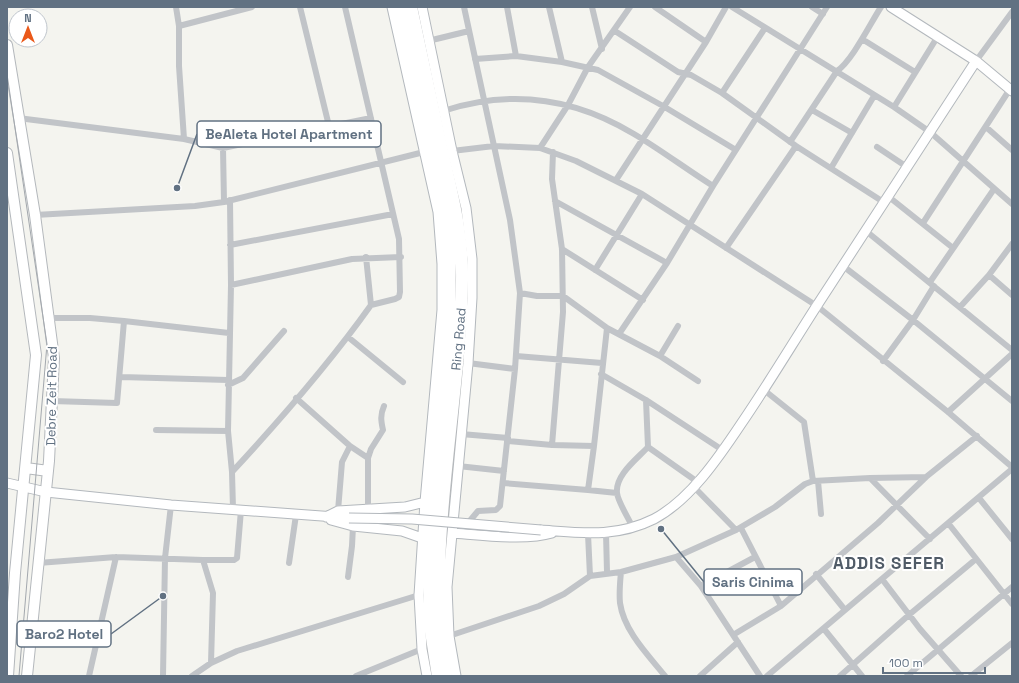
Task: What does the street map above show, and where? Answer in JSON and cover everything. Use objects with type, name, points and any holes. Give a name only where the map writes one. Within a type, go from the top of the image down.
[{"type":"highway","name":"Ring Road","points":[[401,7],[445,210],[450,248],[449,328],[429,570],[430,625],[438,676]]},
{"type":"highway","name":"Ring Road","points":[[411,7],[456,208],[462,252],[460,328],[438,573],[441,645],[446,676]]},
{"type":"main road","name":"Ring Road","points":[[392,7],[439,220],[442,282],[440,336],[422,538],[419,595],[422,649],[428,676]]},
{"type":"main road","points":[[422,7],[443,111],[466,208],[472,259],[472,298],[468,363],[447,587],[449,636],[456,676]]},
{"type":"main road","points":[[892,7],[976,61],[1011,90]]},
{"type":"main road","name":"Debre Zeit Road","points":[[7,45],[35,215],[50,318],[54,358],[48,471],[27,676]]},
{"type":"main road","points":[[351,522],[468,523],[588,534],[606,533],[633,528],[664,513],[697,485],[724,450],[976,61]]},
{"type":"main road","name":"Debre Zeit Road","points":[[7,153],[35,348],[35,371],[15,573],[8,676]]},
{"type":"main road","points":[[26,468],[48,471]]},
{"type":"main road","points":[[7,483],[46,492],[171,505],[326,517],[395,530],[422,538]]},
{"type":"main road","points":[[326,517],[338,511],[405,507],[425,502]]},
{"type":"main road","points":[[452,533],[541,536],[558,531]]},
{"type":"street","points":[[176,7],[179,26],[179,66],[184,139]]},
{"type":"street","points":[[179,26],[252,7]]},
{"type":"street","points":[[300,7],[329,126]]},
{"type":"street","points":[[232,472],[266,435],[348,337],[371,306],[399,297],[401,258],[399,239],[345,7]]},
{"type":"street","points":[[464,7],[510,220],[520,293],[515,369],[500,506],[496,510],[478,511],[468,523]]},
{"type":"street","points":[[507,7],[516,56]]},
{"type":"street","points":[[549,7],[562,62]]},
{"type":"street","points":[[592,7],[602,48]]},
{"type":"street","points":[[540,148],[568,105],[588,67],[630,7]]},
{"type":"street","points":[[655,7],[706,42]]},
{"type":"street","points":[[616,180],[706,42],[726,7]]},
{"type":"street","points":[[732,7],[894,107],[930,132],[1012,203]]},
{"type":"street","points":[[812,7],[823,14]]},
{"type":"street","points":[[619,334],[667,263],[713,186],[828,7]]},
{"type":"street","points":[[790,142],[836,71],[843,66],[862,38],[881,7]]},
{"type":"street","points":[[976,61],[1012,12],[1009,7]]},
{"type":"street","points":[[722,92],[765,28]]},
{"type":"street","points":[[428,41],[469,30]]},
{"type":"street","points":[[615,30],[678,72],[691,75],[722,92],[790,142],[831,168],[887,200],[922,223],[953,248]]},
{"type":"street","points":[[894,107],[938,36]]},
{"type":"street","points":[[862,38],[916,72]]},
{"type":"street","points":[[475,59],[516,56],[562,62],[598,70],[663,106],[736,150]]},
{"type":"street","points":[[922,223],[1011,90]]},
{"type":"street","points":[[831,168],[874,96]]},
{"type":"street","points":[[443,111],[484,100],[533,99],[568,105],[604,119],[642,140],[713,186]]},
{"type":"street","points":[[812,110],[852,133]]},
{"type":"street","points":[[18,118],[184,139],[223,148],[371,118]]},
{"type":"street","points":[[986,128],[1012,150]]},
{"type":"street","points":[[452,151],[494,146],[540,148],[576,161],[642,194],[817,306],[977,436],[1012,468],[979,498],[767,676]]},
{"type":"street","points":[[726,248],[796,146]]},
{"type":"street","points":[[877,147],[907,167]]},
{"type":"street","points":[[38,563],[116,557],[203,560],[234,560],[236,558],[237,510],[228,431],[231,285],[230,245],[223,148]]},
{"type":"street","points":[[35,215],[195,206],[227,201],[381,164],[424,152]]},
{"type":"street","points":[[552,445],[563,296],[562,250],[552,179],[554,152]]},
{"type":"street","points":[[883,361],[913,320],[953,248],[994,189]]},
{"type":"street","points":[[595,270],[642,194]]},
{"type":"street","points":[[555,201],[667,263]]},
{"type":"street","points":[[230,245],[393,214]]},
{"type":"street","points":[[866,231],[1012,350]]},
{"type":"street","points":[[960,307],[989,275],[1012,244]]},
{"type":"street","points":[[562,250],[643,300]]},
{"type":"street","points":[[231,285],[366,257],[401,258]]},
{"type":"street","points":[[366,257],[371,306]]},
{"type":"street","points":[[843,266],[913,320],[1012,402]]},
{"type":"street","points":[[989,275],[1012,295]]},
{"type":"street","points":[[520,293],[538,296],[563,296],[607,328],[660,356],[698,381]]},
{"type":"street","points":[[50,318],[90,318],[124,321],[229,334]]},
{"type":"street","points":[[52,401],[117,403],[121,376],[124,321]]},
{"type":"street","points":[[660,356],[678,326]]},
{"type":"street","points":[[588,490],[607,328]]},
{"type":"street","points":[[121,376],[228,382],[243,378],[284,331]]},
{"type":"street","points":[[348,337],[403,382]]},
{"type":"street","points":[[948,412],[1012,354]]},
{"type":"street","points":[[516,356],[602,363]]},
{"type":"street","points":[[468,363],[515,369]]},
{"type":"street","points":[[601,374],[646,400],[724,450]]},
{"type":"street","points":[[764,390],[804,422],[821,514]]},
{"type":"street","points":[[296,398],[350,446],[368,458]]},
{"type":"street","points":[[633,528],[617,493],[620,478],[648,448],[646,400]]},
{"type":"street","points":[[368,509],[368,458],[371,449],[383,430],[380,421],[381,412],[384,406]]},
{"type":"street","points":[[156,430],[228,431]]},
{"type":"street","points":[[461,434],[552,445],[594,446]]},
{"type":"street","points":[[733,635],[781,606],[816,574],[858,540],[926,477],[977,436]]},
{"type":"street","points":[[338,511],[342,462],[350,446]]},
{"type":"street","points":[[648,448],[697,485],[739,529],[781,606]]},
{"type":"street","points":[[458,466],[504,471]]},
{"type":"street","points":[[449,636],[539,606],[564,594],[590,576],[607,572],[620,572],[676,557],[739,529],[775,507],[799,487],[815,481],[926,477]]},
{"type":"street","points":[[870,478],[930,539]]},
{"type":"street","points":[[503,483],[617,493]]},
{"type":"street","points":[[979,498],[1012,539]]},
{"type":"street","points":[[163,676],[165,558],[171,505]]},
{"type":"street","points":[[289,562],[296,515]]},
{"type":"street","points":[[348,577],[352,546],[351,522]]},
{"type":"street","points":[[948,523],[1012,604]]},
{"type":"street","points":[[606,533],[607,572]]},
{"type":"street","points":[[588,534],[590,576]]},
{"type":"street","points":[[89,676],[116,557]]},
{"type":"street","points":[[676,557],[701,586],[760,676]]},
{"type":"street","points":[[701,586],[755,557]]},
{"type":"street","points":[[203,560],[213,593],[211,663]]},
{"type":"street","points":[[840,676],[910,614],[976,560]]},
{"type":"street","points":[[620,572],[620,603],[623,616],[644,651],[666,676]]},
{"type":"street","points":[[816,574],[845,610]]},
{"type":"street","points":[[882,579],[920,628],[961,676]]},
{"type":"street","points":[[907,676],[1012,587]]},
{"type":"street","points":[[192,676],[199,674],[211,663],[236,651],[419,595]]},
{"type":"street","points":[[824,629],[862,676]]},
{"type":"street","points":[[32,636],[97,643]]},
{"type":"street","points":[[700,676],[738,642]]},
{"type":"street","points":[[971,676],[1012,643]]},
{"type":"street","points":[[356,676],[422,649]]},
{"type":"tram line","points":[[7,74],[47,344],[19,676]]},
{"type":"place","name":"BeAleta Hotel Apartment","points":[[177,188]]},
{"type":"place","name":"Saris Cinima","points":[[661,529]]},
{"type":"place","name":"Baro2 Hotel","points":[[163,596]]},
{"type":"district","name":"ADDIS SEFER","points":[[889,563]]}]
